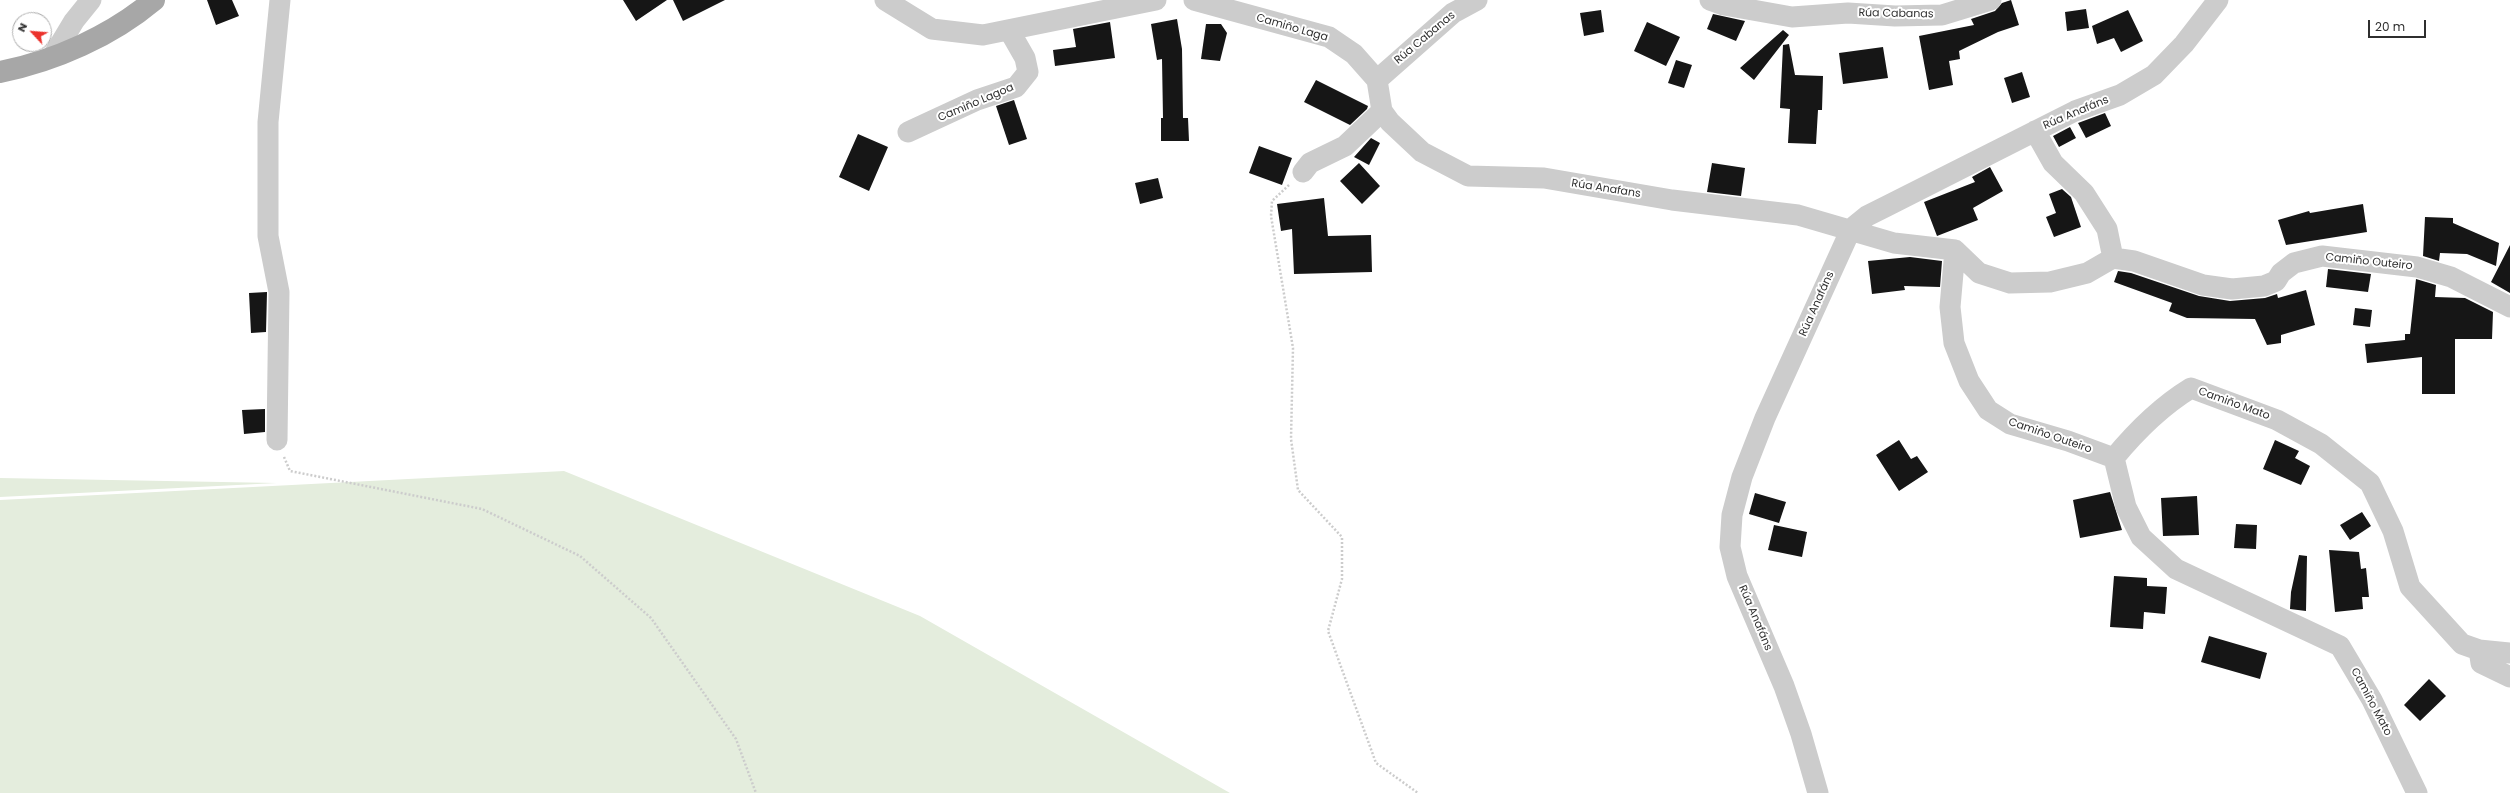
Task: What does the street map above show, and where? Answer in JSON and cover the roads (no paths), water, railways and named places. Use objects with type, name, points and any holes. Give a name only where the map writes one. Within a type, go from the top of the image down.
[{"type":"main road","points":[[4,69],[53,56],[94,40],[154,0]]},
{"type":"street","points":[[53,56],[74,22],[91,0]]},
{"type":"street","points":[[277,440],[279,292],[268,236],[268,122],[280,0]]},
{"type":"street","points":[[885,0],[932,29],[983,35],[1156,0]]},
{"type":"street","name":"Camiño Laga","points":[[1194,0],[1329,37],[1354,54],[1377,80]]},
{"type":"street","name":"Rúa Cabanas","points":[[1377,80],[1453,13],[1476,0]]},
{"type":"street","name":"Rúa Cabanas","points":[[1710,0],[1724,5],[1792,17],[1848,7],[1895,16],[1942,15],[1991,0]]},
{"type":"street","name":"Rúa Anafáns","points":[[1818,793],[1801,734],[1784,686],[1737,576],[1730,547],[1731,523],[1742,477],[1765,418],[1851,229],[1867,216],[2075,111],[2120,95],[2154,75],[2184,44],[2218,0]]},
{"type":"street","name":"Camiño Lagoa","points":[[908,132],[978,100],[1016,88],[1028,72],[1025,58],[1009,30]]},
{"type":"street","points":[[1303,172],[1310,164],[1345,146],[1382,111],[1377,80]]},
{"type":"street","name":"Rúa Anafans","points":[[1382,111],[1422,152],[1468,176],[1544,178],[1672,200],[1798,215],[1851,229]]},
{"type":"street","points":[[1851,229],[1894,243],[1955,250],[1979,273],[2010,283],[2050,282],[2087,273],[2114,258],[2107,229],[2084,193],[2053,163],[2035,131]]},
{"type":"street","name":"Camiño Outeiro","points":[[1955,250],[1950,307],[1954,343],[1969,382],[1988,410],[2010,424],[2068,441],[2114,458]]},
{"type":"street","name":"Camiño Outeiro","points":[[2114,258],[2134,261],[2204,285],[2232,289],[2264,286],[2276,282],[2281,273],[2294,263],[2322,256],[2383,262],[2417,267],[2451,277],[2510,307]]},
{"type":"street","name":"Camiño Mato","points":[[2417,793],[2372,700],[2340,646],[2176,569],[2141,536],[2126,507],[2114,458],[2141,425],[2172,399],[2190,388],[2277,420],[2321,444],[2370,483],[2393,531],[2410,588],[2462,644],[2479,650],[2510,653]]},
{"type":"street","points":[[2479,650],[2481,663],[2510,677]]}]
